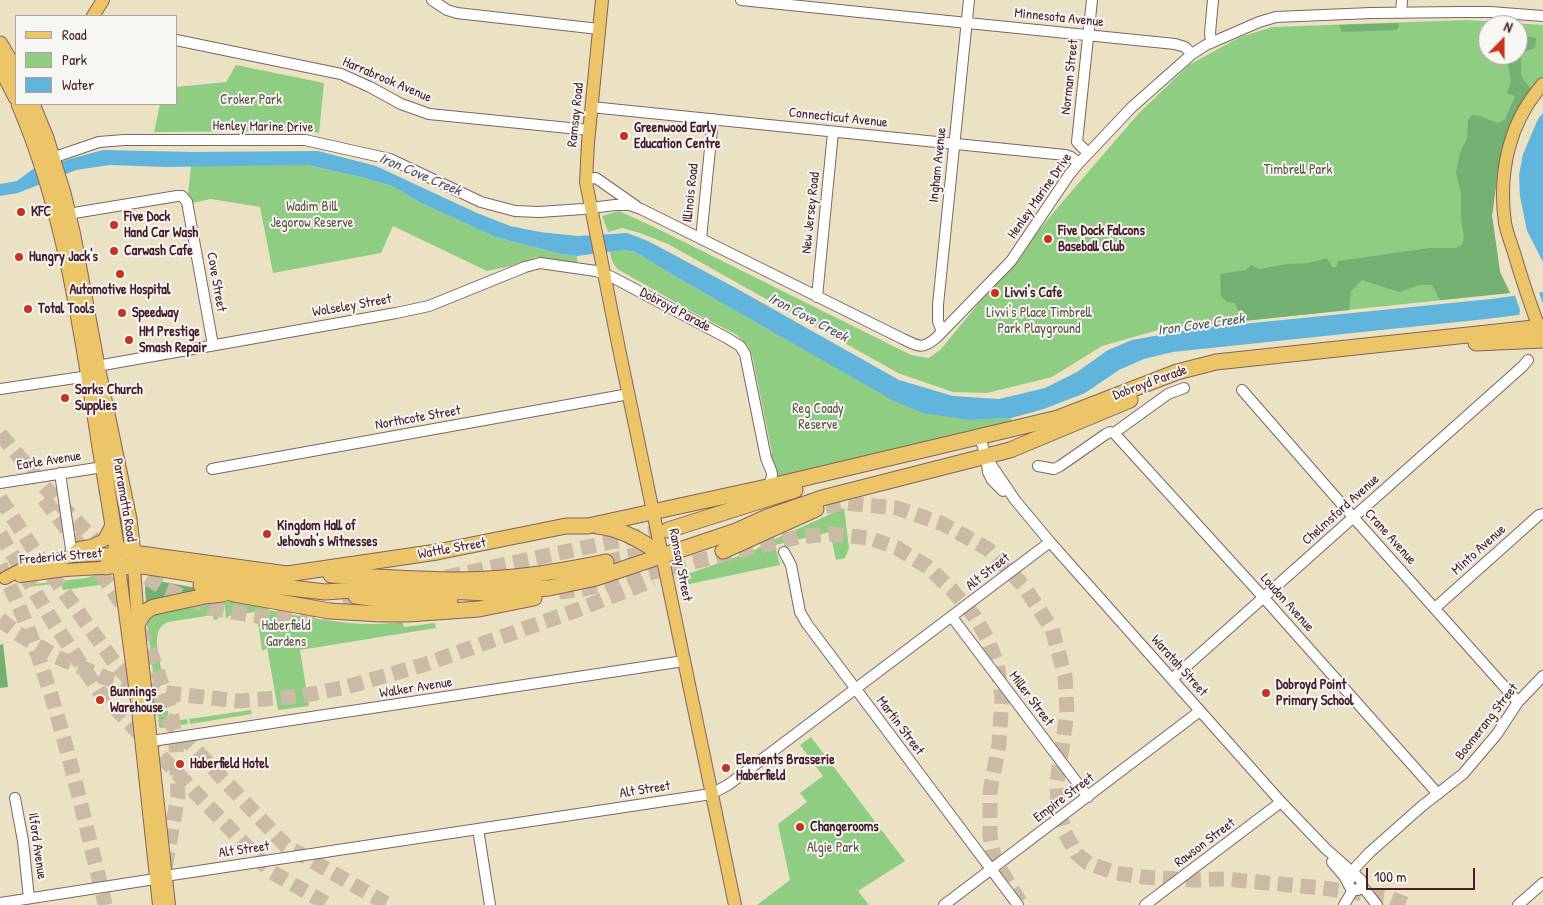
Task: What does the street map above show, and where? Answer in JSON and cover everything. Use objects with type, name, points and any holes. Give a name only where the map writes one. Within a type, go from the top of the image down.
[{"type":"highway","points":[[0,44],[15,70]]},
{"type":"highway","points":[[0,66],[15,95]]},
{"type":"highway","name":"Parramatta Road","points":[[30,107],[49,163],[57,194],[67,262],[129,518],[121,554]]},
{"type":"highway","name":"Parramatta Road","points":[[57,194],[68,214],[93,371],[103,467],[121,554]]},
{"type":"highway","name":"Dobroyd Parade","points":[[662,555],[822,498],[878,483],[983,446],[1177,372],[1216,362],[1540,330]]},
{"type":"highway","name":"Dobroyd Parade","points":[[767,487],[983,446],[1010,450],[1168,384],[1202,374],[1242,367],[1465,343],[1540,330]]},
{"type":"highway","points":[[668,530],[767,498],[829,481],[983,446]]},
{"type":"highway","points":[[723,551],[878,483]]},
{"type":"highway","name":"Wattle Street","points":[[121,554],[287,574],[437,552],[566,526],[588,526],[767,487]]},
{"type":"highway","points":[[588,526],[606,527],[617,531],[662,555]]},
{"type":"highway","points":[[121,554],[143,566],[257,584],[381,600],[469,600]]},
{"type":"highway","points":[[121,554],[144,576],[217,588],[234,594],[330,611],[408,614],[487,608],[563,591],[587,580],[662,555]]},
{"type":"highway","points":[[287,574],[462,580],[492,579],[545,573],[606,562]]},
{"type":"highway","points":[[325,592],[382,588],[451,592],[515,592],[587,580]]},
{"type":"highway","points":[[138,624],[147,609],[205,596],[234,594]]},
{"type":"main road","points":[[94,15],[103,0]]},
{"type":"main road","name":"Ramsay Road","points":[[596,232],[586,179],[602,0]]},
{"type":"main road","points":[[1540,330],[1525,290],[1506,225],[1503,191],[1504,173],[1511,138],[1527,105],[1543,84]]},
{"type":"main road","name":"Ramsay Street","points":[[596,232],[735,905]]},
{"type":"main road","points":[[72,556],[79,548],[91,546],[104,540],[121,554]]},
{"type":"main road","name":"Frederick Street","points":[[2,578],[24,568],[72,556],[121,554]]},
{"type":"main road","name":"Frederick Street","points":[[2,578],[65,570],[121,554]]},
{"type":"main road","name":"Parramatta Road","points":[[121,554],[138,624],[152,741],[160,877],[159,905]]},
{"type":"main road","name":"Parramatta Road","points":[[121,554],[137,701],[160,877],[169,905]]},
{"type":"street","points":[[432,0],[447,10],[465,14],[599,29]]},
{"type":"street","name":"Minnesota Avenue","points":[[741,0],[1175,44],[1185,48],[1192,54]]},
{"type":"street","name":"Ingham Avenue","points":[[942,332],[938,321],[938,305],[969,0]]},
{"type":"street","name":"Norman Street","points":[[1088,153],[1077,142],[1092,0]]},
{"type":"street","points":[[1211,43],[1213,0]]},
{"type":"street","points":[[1401,13],[1402,0]]},
{"type":"street","name":"Henley Marine Drive","points":[[49,163],[99,142],[124,140],[305,140],[357,150],[390,159],[481,202],[500,208],[539,212],[622,205],[630,206],[915,345],[922,346],[929,344],[942,332],[1011,261],[1069,174],[1088,153],[1132,107],[1192,54],[1211,43],[1270,17],[1371,13],[1490,12],[1543,16]]},
{"type":"street","name":"Harrabrook Avenue","points":[[178,40],[341,74],[406,106],[429,114],[589,130]]},
{"type":"street","name":"Connecticut Avenue","points":[[591,107],[1065,155],[1079,163]]},
{"type":"street","name":"Illinois Road","points":[[701,239],[713,119]]},
{"type":"street","name":"New Jersey Road","points":[[817,296],[833,132]]},
{"type":"street","name":"Henley Marine Drive","points":[[586,179],[596,178],[641,210]]},
{"type":"street","name":"Cove Street","points":[[68,214],[172,196],[182,196],[187,202],[213,345]]},
{"type":"street","name":"Wolseley Street","points":[[0,389],[213,345],[429,306],[536,264],[594,271],[605,275]]},
{"type":"street","name":"Dobroyd Parade","points":[[605,275],[727,338],[742,349],[746,360],[765,454],[773,473],[767,487]]},
{"type":"street","name":"Chelmsford Avenue","points":[[1172,679],[1528,360]]},
{"type":"street","name":"Dobroyd Parade","points":[[1038,466],[1054,468],[1060,466],[1106,434],[1114,433],[1168,394],[1184,388]]},
{"type":"street","name":"Crane Avenue","points":[[1242,390],[1518,702]]},
{"type":"street","name":"Northcote Street","points":[[212,469],[629,394]]},
{"type":"street","name":"Loudon Avenue","points":[[1114,433],[1438,794]]},
{"type":"street","name":"Waratah Street","points":[[983,446],[986,469],[992,480],[1015,500],[1281,802],[1325,848],[1331,862],[1344,876],[1355,882],[1377,905]]},
{"type":"street","name":"Earle Avenue","points":[[0,483],[103,467]]},
{"type":"street","points":[[60,473],[72,556]]},
{"type":"street","name":"Minto Avenue","points":[[1435,608],[1543,514]]},
{"type":"street","name":"Alt Street","points":[[0,903],[712,794],[728,785],[1050,542]]},
{"type":"street","name":"Martin Street","points":[[784,552],[791,566],[800,612],[807,624],[1018,905]]},
{"type":"street","name":"Miller Street","points":[[952,617],[1088,797]]},
{"type":"street","name":"Walker Avenue","points":[[152,741],[684,661]]},
{"type":"street","name":"Boomerang Street","points":[[1344,905],[1369,853],[1409,817],[1463,774],[1497,734],[1518,702],[1543,676]]},
{"type":"street","name":"Empire Street","points":[[944,905],[1200,711]]},
{"type":"street","name":"Ilford Avenue","points":[[15,798],[23,841],[29,898]]},
{"type":"street","name":"Rawson Street","points":[[1145,905],[1281,802]]},
{"type":"street","points":[[478,829],[490,905]]},
{"type":"street","name":"Waratah Street","points":[[1355,882],[1360,896],[1371,905]]},
{"type":"street","points":[[1518,905],[1543,882]]},
{"type":"green space","name":"Timbrell Park","points":[[1478,21],[1478,65],[1528,65],[1528,24],[1543,25],[1543,76],[1531,89],[1514,116],[1506,137],[1499,164],[1492,216],[1500,272],[1510,293],[1165,328],[1102,346],[1052,377],[987,393],[953,392],[898,373],[668,244],[622,228],[608,232],[602,216],[619,211],[911,355],[929,358],[941,349],[1058,207],[1139,113],[1189,65],[1240,37],[1272,27]]},
{"type":"green space","points":[[1398,23],[1399,27],[1396,30],[1342,32],[1339,25]]},
{"type":"green space","points":[[1528,37],[1536,38],[1535,48],[1528,50]]},
{"type":"green space","name":"Croker Park","points":[[236,65],[324,83],[319,133],[309,131],[154,132],[160,105],[178,105],[178,87],[226,82]]},
{"type":"green space","points":[[1508,65],[1521,65],[1521,76],[1531,89],[1514,116],[1506,137],[1499,164],[1492,216],[1500,272],[1510,293],[1440,300],[1432,285],[1419,285],[1399,292],[1362,280],[1351,291],[1349,310],[1243,321],[1235,303],[1227,302],[1221,296],[1220,274],[1246,270],[1251,265],[1260,269],[1286,264],[1309,263],[1327,258],[1332,267],[1336,267],[1338,261],[1430,248],[1456,248],[1462,245],[1464,236],[1461,219],[1461,193],[1456,173],[1460,152],[1467,139],[1468,120],[1472,115],[1498,123],[1505,120],[1515,96],[1506,93],[1510,85]]},
{"type":"green space","name":"Wadim Bill Jegorow Reserve","points":[[307,165],[392,186],[421,203],[495,237],[561,254],[577,256],[577,263],[536,257],[511,266],[487,271],[393,226],[381,253],[273,273],[260,207],[211,199],[187,204],[191,166]]},
{"type":"green space","name":"Reg Coady Reserve","points":[[610,250],[635,252],[791,342],[970,420],[1011,418],[1013,425],[775,480],[769,458],[772,453],[752,355],[748,346],[737,335],[619,270],[612,261]]},
{"type":"green space","points":[[844,508],[849,548],[845,558],[836,560],[830,532],[775,545],[780,565],[680,586],[676,578],[753,551]]},
{"type":"green space","points":[[96,575],[107,577],[111,580],[98,580],[99,585],[63,590],[61,583],[27,587],[26,585],[86,578]]},
{"type":"green space","points":[[147,579],[204,590],[146,604],[145,588]]},
{"type":"green space","name":"Haberfield Gardens","points":[[235,601],[268,607],[268,610],[316,619],[368,624],[400,622],[403,623],[404,627],[435,623],[436,628],[300,650],[309,706],[278,710],[267,647],[262,651],[257,614],[255,612],[228,616],[226,618],[224,602]]},
{"type":"green space","points":[[216,603],[218,619],[214,620],[213,615],[168,622],[161,627],[157,635],[157,648],[165,684],[154,681],[148,619],[153,614]]},
{"type":"green space","points":[[3,644],[8,687],[0,688],[0,645]]},
{"type":"green space","points":[[251,710],[252,714],[190,724],[189,719]]},
{"type":"green space","points":[[168,711],[169,722],[187,719],[188,724],[159,727],[158,712]]},
{"type":"green space","name":"Algie Park","points":[[811,737],[905,861],[858,891],[869,905],[757,905],[790,880],[778,824],[807,802],[800,793],[823,776],[800,745]]},
{"type":"water","points":[[1543,113],[1543,262],[1527,231],[1520,196],[1519,175],[1523,154],[1538,119]]},
{"type":"water","name":"Iron Cove Creek","points":[[103,150],[193,152],[318,151],[376,166],[477,213],[510,226],[540,232],[578,236],[627,233],[648,241],[734,287],[899,380],[953,396],[999,399],[1045,388],[1077,372],[1108,350],[1132,340],[1193,329],[1543,292],[1543,312],[1173,352],[1144,359],[1119,370],[1085,393],[1044,409],[1011,418],[970,420],[923,413],[894,401],[635,252],[622,250],[577,256],[561,254],[495,237],[421,203],[392,186],[361,177],[307,165],[165,167],[110,165],[76,170],[18,193],[0,196],[0,184],[17,181],[33,169]]},
{"type":"pier","points":[[1538,290],[1543,304],[1543,314],[1519,317],[1520,310],[1514,293]]},
{"type":"tunnel","points":[[0,434],[57,501],[105,551],[165,589],[215,609],[269,618],[328,613],[374,596]]},
{"type":"tunnel","points":[[0,498],[34,550],[117,666],[286,846],[389,905]]},
{"type":"tunnel","points":[[44,499],[110,586],[148,645],[171,710],[176,746],[178,796],[165,868]]},
{"type":"tunnel","points":[[803,511],[844,503],[897,508],[943,524],[988,549],[1023,585],[1052,629],[1065,676],[1067,713],[1057,782],[1058,807],[1065,833],[1077,854],[1088,863],[1116,873],[1144,877],[1193,880],[1225,879],[1323,888],[1390,898],[1408,905]]},
{"type":"tunnel","points":[[446,577],[668,530]]},
{"type":"tunnel","points":[[0,534],[55,625],[99,691],[270,871],[329,905]]},
{"type":"tunnel","points":[[559,592],[584,589],[798,537],[831,534],[869,538],[897,548],[928,567],[952,590],[975,617],[987,638],[997,663],[1002,698],[999,744],[990,792],[990,836],[995,861],[1020,902]]},
{"type":"tunnel","points":[[606,562],[665,547]]},
{"type":"tunnel","points":[[0,565],[34,645],[61,727],[105,905]]},
{"type":"tunnel","points":[[0,619],[17,633],[57,657],[106,678],[158,692],[239,701],[301,696],[346,687],[423,665],[577,610],[653,580]]},
{"type":"place","name":"Greenwood Early Education Centre","points":[[624,136]]},
{"type":"place","name":"KFC","points":[[21,212]]},
{"type":"place","name":"Five Dock Hand Car Wash","points":[[114,225]]},
{"type":"place","name":"Five Dock Falcons Baseball Club","points":[[1048,239]]},
{"type":"place","name":"Carwash Cafe","points":[[114,251]]},
{"type":"place","name":"Hungry Jack's","points":[[19,257]]},
{"type":"place","name":"Automotive Hospital","points":[[120,274]]},
{"type":"place","name":"Livvi's Cafe","points":[[995,293]]},
{"type":"place","name":"Total Tools","points":[[28,309]]},
{"type":"place","name":"Speedway","points":[[122,313]]},
{"type":"place","name":"HM Prestige Smash Repair","points":[[129,340]]},
{"type":"place","name":"Sarks Church Supplies","points":[[65,398]]},
{"type":"place","name":"Kingdom Hall of Jehovah's Witnesses","points":[[267,534]]},
{"type":"place","name":"Dobroyd Point Primary School","points":[[1266,693]]},
{"type":"place","name":"Bunnings Warehouse","points":[[100,700]]},
{"type":"place","name":"Haberfield Hotel","points":[[180,764]]},
{"type":"place","name":"Elements Brasserie Haberfield","points":[[726,768]]},
{"type":"place","name":"Changerooms","points":[[800,827]]},
{"type":"park label","name":"Livvi's Place Timbrell Park Playground","points":[[1039,322]]}]
